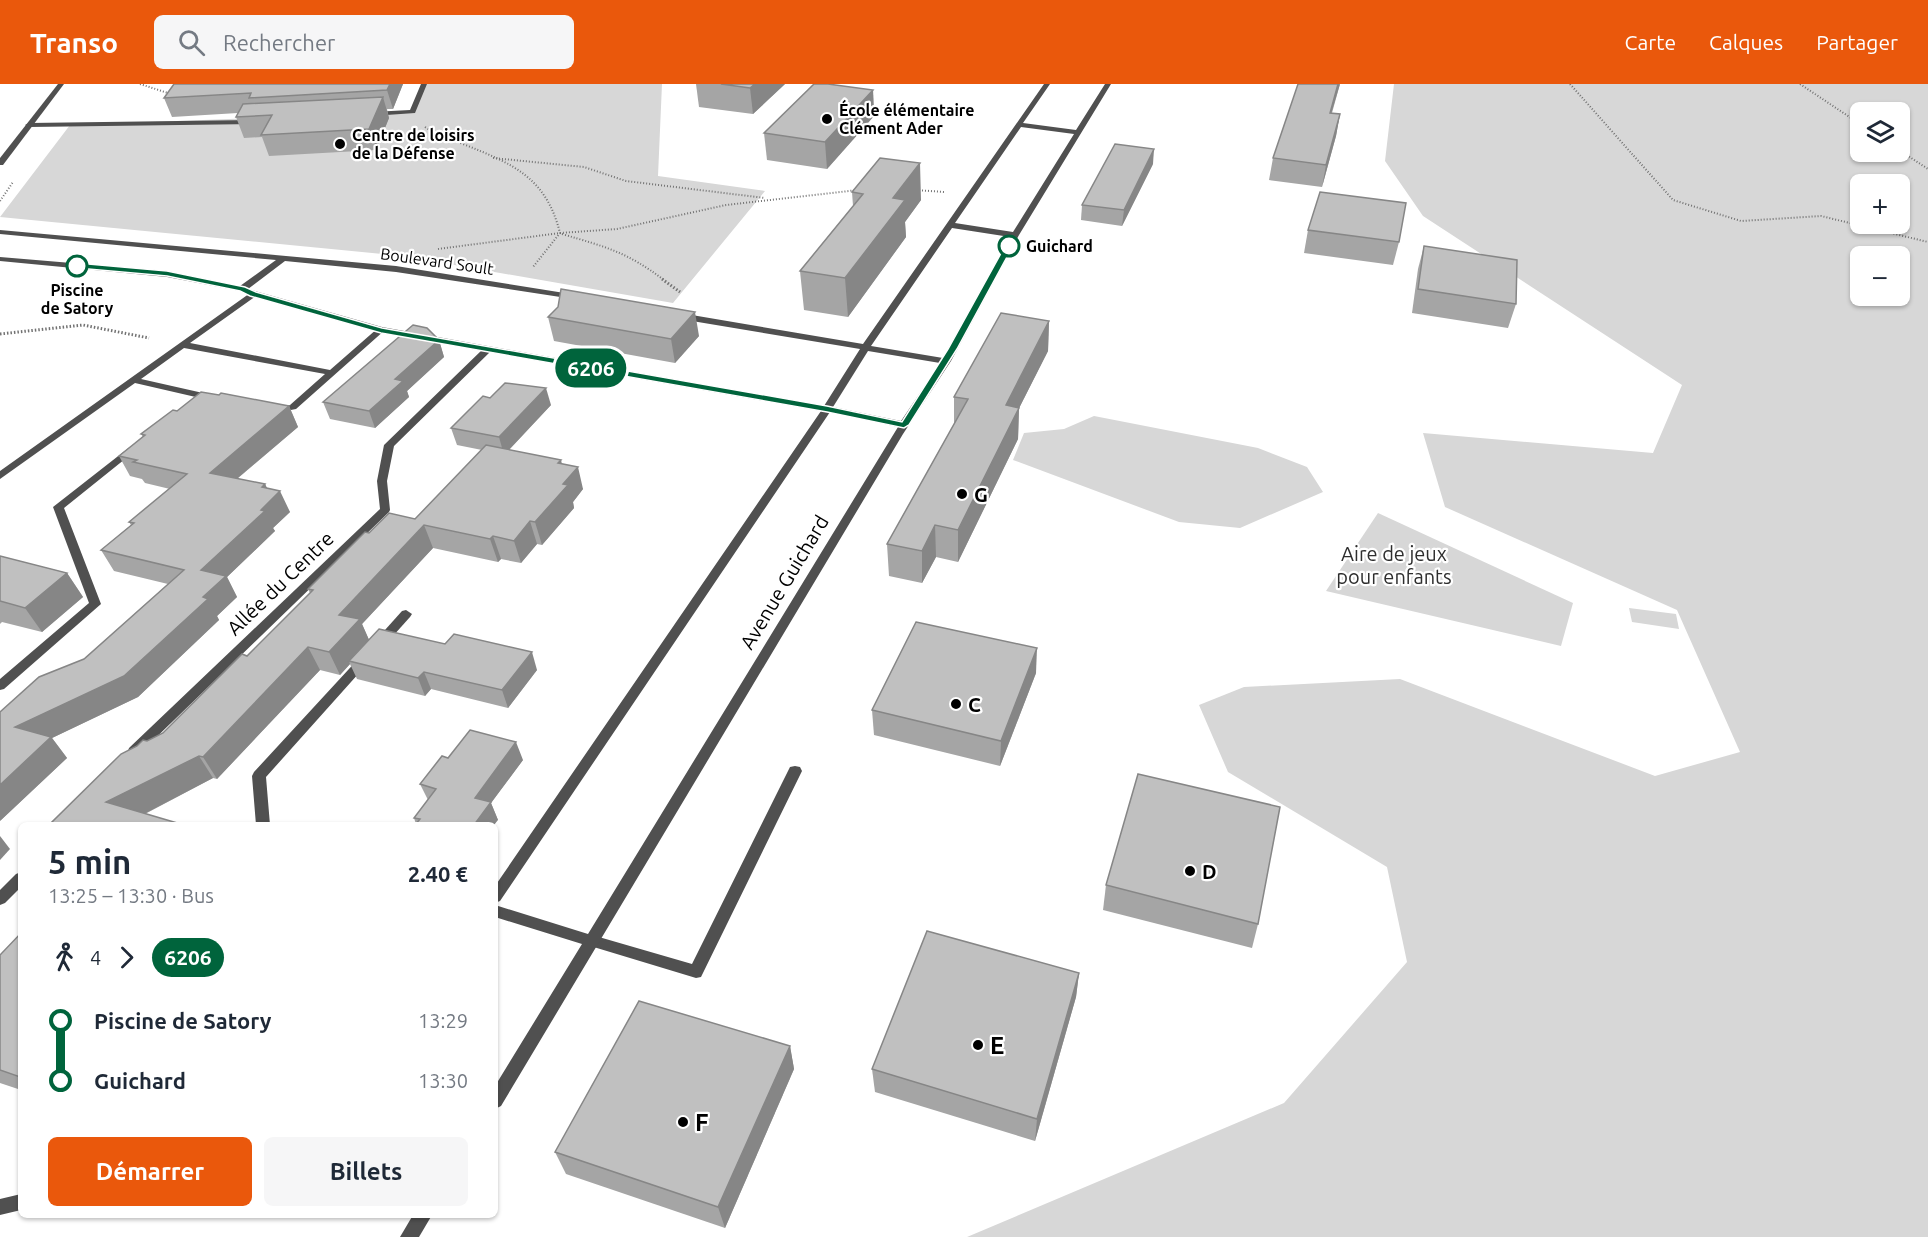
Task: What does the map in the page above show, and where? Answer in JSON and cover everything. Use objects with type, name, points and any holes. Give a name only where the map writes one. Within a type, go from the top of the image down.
[{"type":"street","points":[[0,163],[61,84]]},
{"type":"street","points":[[366,115],[413,112],[423,84]]},
{"type":"street","points":[[498,893],[827,409],[865,348],[1047,84]]},
{"type":"street","name":"Avenue Guichard","points":[[498,1096],[945,361],[1016,235],[1108,84]]},
{"type":"street","points":[[29,125],[260,121]]},
{"type":"street","points":[[1019,125],[1078,132]]},
{"type":"street","points":[[950,225],[1016,235]]},
{"type":"street","name":"Boulevard Soult","points":[[0,232],[396,269],[589,300]]},
{"type":"street","points":[[242,289],[284,258]]},
{"type":"street","points":[[0,259],[167,274],[242,289],[381,330],[827,409],[904,425]]},
{"type":"street","points":[[0,476],[253,294]]},
{"type":"street","points":[[666,314],[945,361]]},
{"type":"street","points":[[258,408],[270,411],[293,407],[381,330]]},
{"type":"street","points":[[185,345],[332,373]]},
{"type":"street","name":"Allée du Centre","points":[[126,759],[385,510],[382,481],[389,445],[487,350]]},
{"type":"street","points":[[135,380],[195,398],[212,397]]},
{"type":"street","points":[[0,686],[95,604],[58,507],[138,444]]},
{"type":"street","points":[[263,822],[259,776],[406,614]]},
{"type":"street","points":[[498,912],[696,972],[795,771]]},
{"type":"street","points":[[0,899],[18,881]]},
{"type":"street","points":[[0,1207],[18,1203]]},
{"type":"street","points":[[409,1237],[421,1218]]},
{"type":"path","points":[[140,84],[171,94]]},
{"type":"path","points":[[1570,84],[1673,200],[1741,221],[1821,216],[1928,242]]},
{"type":"path","points":[[1800,84],[1850,117]]},
{"type":"path","points":[[413,112],[429,130],[518,170],[552,201],[560,233]]},
{"type":"path","points":[[1910,157],[1928,169]]},
{"type":"path","points":[[493,158],[584,167],[626,181],[775,199]]},
{"type":"path","points":[[907,189],[971,195]]},
{"type":"path","points":[[429,250],[560,233],[616,229],[726,205],[861,190]]},
{"type":"path","points":[[514,288],[560,233]]},
{"type":"path","points":[[560,233],[614,249],[637,260],[688,300],[699,320]]},
{"type":"path","points":[[0,334],[83,325],[185,345]]},
{"type":"green space","points":[[424,84],[662,84],[658,176],[765,191],[673,303],[403,256],[0,217],[70,125],[413,112]]},
{"type":"green space","points":[[1394,84],[1928,84],[1928,1237],[967,1237],[1284,1103],[1407,962],[1387,867],[1228,772],[1199,705],[1244,687],[1400,679],[1655,776],[1740,752],[1677,610],[1445,507],[1423,433],[1653,453],[1682,385],[1423,216],[1385,161]]},
{"type":"green space","points":[[1094,416],[1258,448],[1307,467],[1323,492],[1240,528],[1179,522],[1013,460],[1024,433],[1064,429]]},
{"type":"green space","name":"Aire de jeux pour enfants","points":[[1378,513],[1573,603],[1561,646],[1326,591]]},
{"type":"green space","points":[[1629,608],[1676,614],[1679,629],[1632,622]]},
{"type":"building","points":[[174,84],[390,84],[387,90],[249,98],[251,93],[164,98]]},
{"type":"building","points":[[721,84],[755,84],[750,88]]},
{"type":"building","points":[[814,84],[873,90],[825,142],[764,133]]},
{"type":"building","points":[[1298,84],[1338,84],[1330,113],[1340,114],[1326,165],[1273,158]]},
{"type":"building","points":[[383,97],[369,129],[261,135],[272,115],[236,117],[243,104]]},
{"type":"building","points":[[1115,144],[1154,149],[1124,210],[1082,205]]},
{"type":"building","points":[[880,158],[920,163],[893,198],[905,200],[845,278],[800,271],[863,194],[852,192]]},
{"type":"building","points":[[1320,192],[1406,203],[1399,242],[1308,230]]},
{"type":"building","points":[[1424,246],[1517,260],[1516,304],[1418,289]]},
{"type":"building","points":[[561,289],[695,312],[671,339],[548,317],[558,307]]},
{"type":"building","points":[[1001,313],[1049,321],[1006,405],[1019,408],[958,530],[935,525],[922,551],[887,544],[968,399],[954,397]]},
{"type":"building","points":[[413,325],[427,328],[439,340],[395,379],[403,381],[369,411],[323,402]]},
{"type":"building","points":[[505,383],[546,388],[499,437],[451,428],[483,396],[490,398]]},
{"type":"building","points":[[201,392],[219,395],[221,393],[289,406],[210,473],[265,484],[262,487],[280,491],[261,510],[265,511],[201,570],[226,576],[203,597],[208,599],[124,676],[15,727],[51,737],[0,785],[0,712],[39,677],[84,659],[184,570],[101,550],[134,523],[129,522],[187,474],[133,462],[137,460],[119,456],[145,435],[141,434],[173,410],[177,411]]},
{"type":"building","points":[[486,445],[561,460],[558,463],[578,467],[563,484],[568,485],[535,522],[530,521],[514,541],[493,536],[490,539],[424,525],[339,615],[360,619],[329,652],[308,647],[203,757],[199,756],[106,802],[174,822],[52,822],[121,754],[137,746],[143,740],[147,741],[163,733],[242,654],[247,656],[313,590],[308,589],[365,532],[369,533],[389,513],[415,519]]},
{"type":"building","points":[[0,556],[67,573],[25,608],[0,601]]},
{"type":"building","name":"C","points":[[916,622],[1037,648],[1001,741],[872,710]]},
{"type":"building","points":[[379,629],[445,644],[454,634],[532,652],[502,690],[424,672],[418,678],[349,661]]},
{"type":"building","points":[[470,730],[516,742],[475,798],[491,802],[476,822],[418,822],[420,819],[414,818],[436,789],[420,784],[442,756],[448,758]]},
{"type":"building","name":"D","points":[[1138,774],[1280,807],[1258,924],[1106,885]]},
{"type":"building","name":"E","points":[[927,931],[1079,973],[1037,1119],[872,1069]]},
{"type":"building","points":[[18,936],[18,1076],[0,1070],[0,955]]},
{"type":"building","name":"F","points":[[639,1001],[790,1046],[718,1207],[555,1152]]},
{"type":"bus line","name":"6206","points":[[77,266],[167,274],[242,289],[381,330],[827,409],[904,425],[952,349],[1009,246]]},
{"type":"place","name":"École élémentaire Clément Ader","points":[[827,119]]},
{"type":"place","name":"Centre de loisirs de la Défense","points":[[340,144]]},
{"type":"place","name":"Guichard","points":[[1009,246]]},
{"type":"place","name":"Piscine de Satory","points":[[77,266]]},
{"type":"place","name":"G","points":[[962,494]]},
{"type":"place","name":"C","points":[[956,704]]},
{"type":"place","name":"D","points":[[1190,871]]},
{"type":"place","name":"E","points":[[978,1045]]},
{"type":"place","name":"F","points":[[683,1122]]}]
